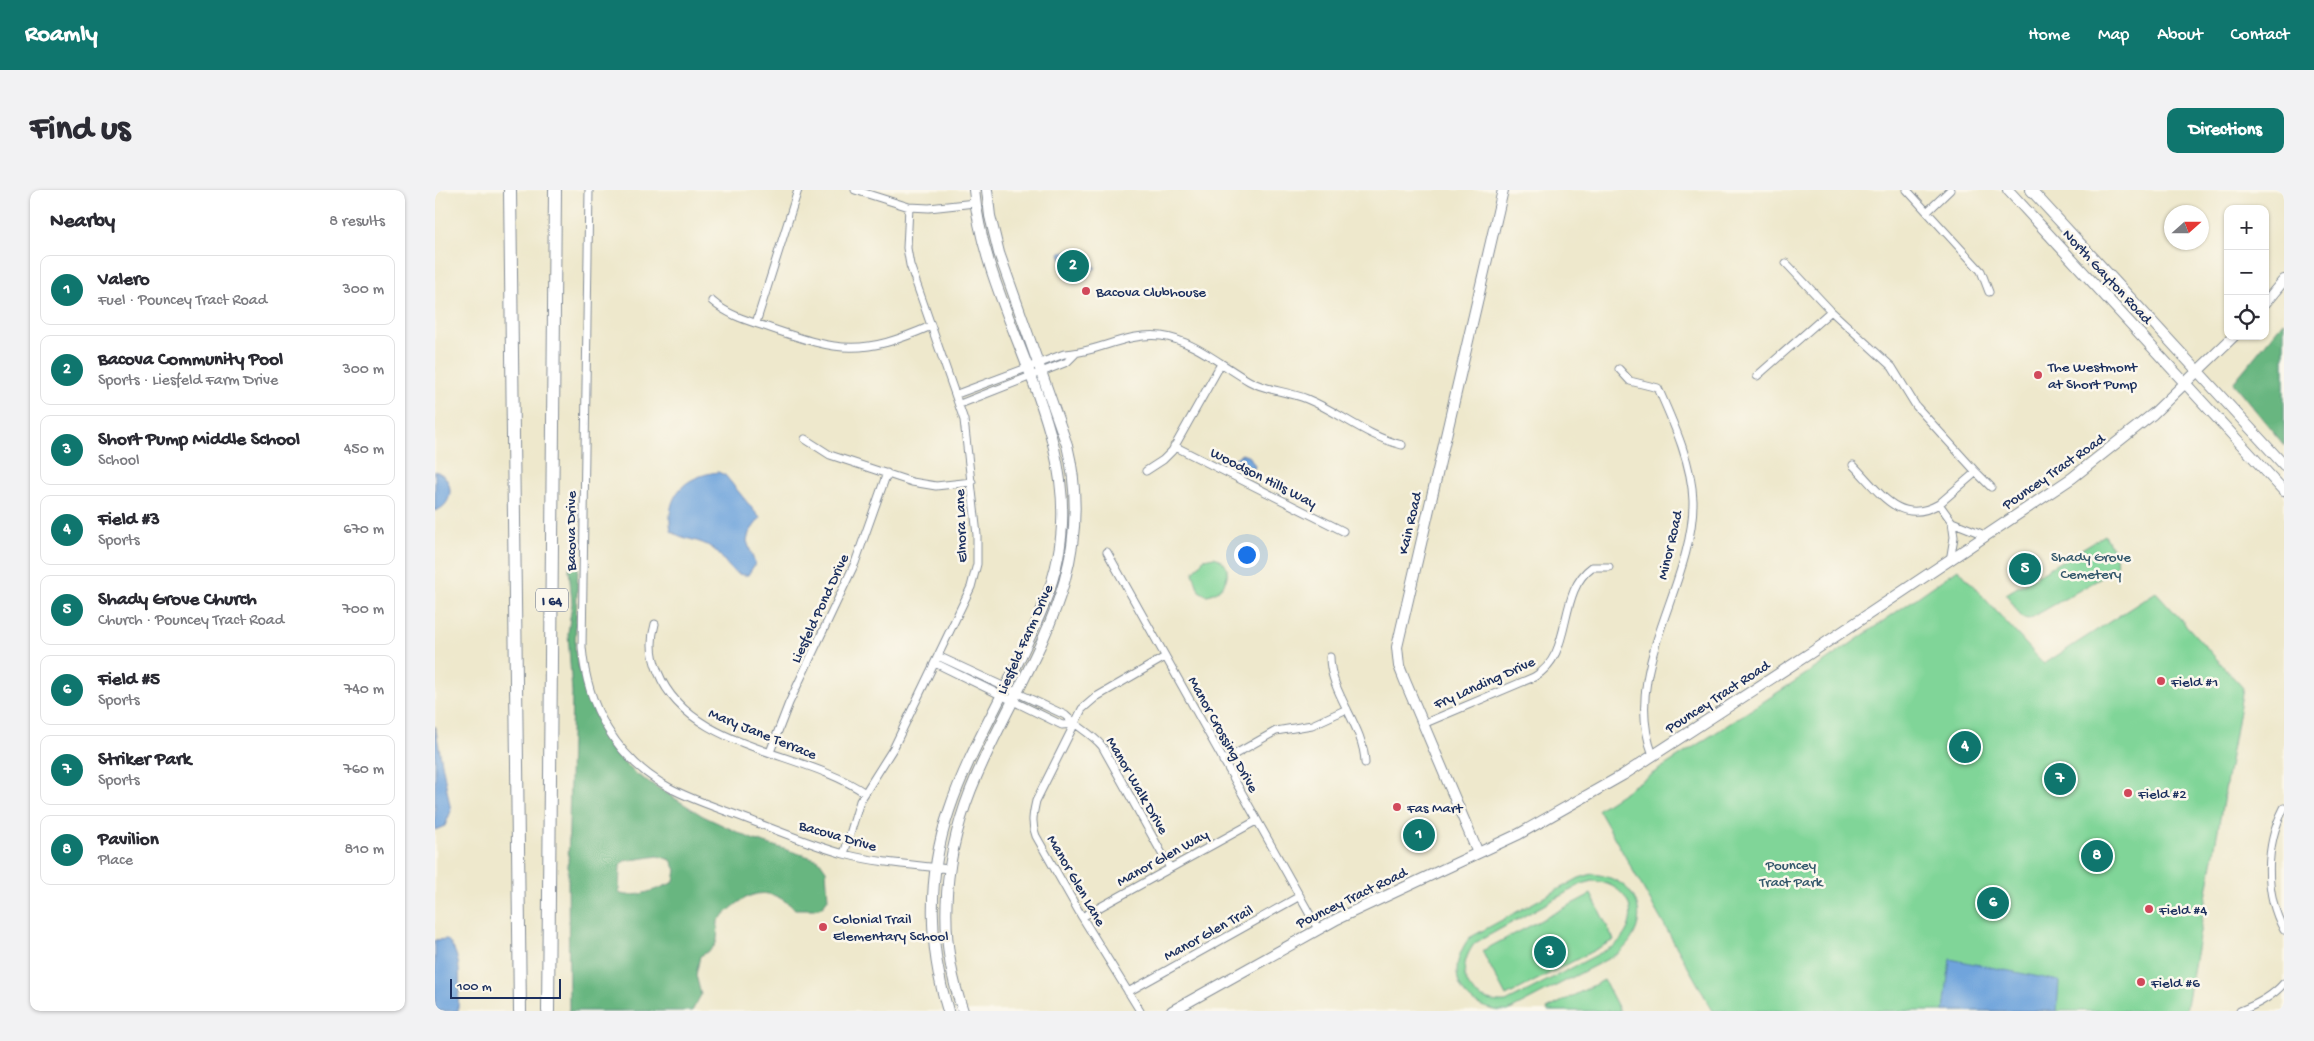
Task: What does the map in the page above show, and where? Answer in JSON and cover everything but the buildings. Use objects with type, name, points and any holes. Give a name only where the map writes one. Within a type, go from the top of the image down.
[{"type":"highway","name":"I 64","points":[[510,190],[520,1010]]},
{"type":"highway","name":"I 64","points":[[548,1011],[555,190]]},
{"type":"street","name":"Bacova Drive","points":[[589,190],[582,647],[587,683],[609,732],[627,756],[653,778],[671,788],[774,829],[844,854],[873,860],[949,869]]},
{"type":"street","points":[[756,324],[798,190]]},
{"type":"street","points":[[855,190],[909,207],[929,208],[975,203]]},
{"type":"street","name":"Liesfeld Farm Drive","points":[[948,1011],[938,971],[933,931],[936,868],[949,809],[1048,595],[1059,555],[1062,502],[1057,462],[1028,373],[987,262],[974,190]]},
{"type":"street","name":"Liesfeld Farm Drive","points":[[963,1011],[948,949],[946,904],[949,869],[958,827],[976,776],[1059,604],[1072,557],[1075,524],[1071,460],[999,253],[990,216],[987,190]]},
{"type":"street","name":"Kain Road","points":[[1478,854],[1399,666],[1398,639],[1503,190]]},
{"type":"street","points":[[1907,190],[1981,272],[1989,292]]},
{"type":"street","points":[[1927,212],[1951,190]]},
{"type":"street","name":"North Gayton Road","points":[[2008,190],[2284,491]]},
{"type":"street","name":"North Gayton Road","points":[[2031,190],[2284,465]]},
{"type":"street","name":"Elnora Lane","points":[[844,854],[860,801],[894,747],[971,587],[977,564],[977,536],[967,434],[957,394],[910,265],[907,248],[909,207]]},
{"type":"street","points":[[1786,263],[1831,311],[1892,367],[1916,406],[1991,487]]},
{"type":"street","points":[[2269,298],[2284,280]]},
{"type":"street","points":[[712,302],[729,315],[808,341],[845,348],[883,345],[931,326]]},
{"type":"street","points":[[1757,376],[1831,311]]},
{"type":"street","points":[[960,404],[1040,368],[1067,362],[1075,354],[1126,339],[1153,336],[1176,339],[1251,382],[1308,399],[1369,434],[1402,445]]},
{"type":"street","name":"Pouncey Tract Road","points":[[1172,1011],[1318,929],[1478,854],[1567,808],[1653,755],[1950,561],[2107,451],[2186,383],[2230,340]]},
{"type":"street","points":[[1146,471],[1163,460],[1174,446],[1221,364]]},
{"type":"street","name":"Minor Road","points":[[1619,368],[1630,381],[1658,388],[1678,438],[1692,493],[1691,528],[1649,676],[1644,709],[1645,726],[1653,755]]},
{"type":"street","points":[[957,394],[1028,373]]},
{"type":"street","points":[[805,439],[830,455],[912,482],[936,486],[972,482]]},
{"type":"street","name":"Woodson Hills Way","points":[[1174,446],[1343,530]]},
{"type":"street","points":[[1853,465],[1893,506],[1910,512],[1926,511],[1939,504],[1976,472]]},
{"type":"street","name":"Liesfeld Pond Drive","points":[[770,752],[789,703],[855,563],[887,473]]},
{"type":"street","points":[[1939,504],[1952,522],[1954,537],[1950,561]]},
{"type":"street","points":[[1952,522],[1987,536]]},
{"type":"street","name":"Manor Crossing Drive","points":[[1107,552],[1318,929]]},
{"type":"street","name":"Fry Landing Drive","points":[[1423,724],[1534,677],[1548,668],[1557,652],[1575,587],[1592,567],[1609,567]]},
{"type":"street","name":"Mary Jane Terrace","points":[[655,624],[651,646],[655,665],[665,688],[681,708],[704,725],[845,781],[865,793]]},
{"type":"street","name":"Manor Glen Lane","points":[[1141,1011],[1082,918],[1036,836],[1033,823],[1036,801],[1074,724],[1088,703],[1165,657]]},
{"type":"street","points":[[1329,657],[1331,672],[1363,748],[1365,763]]},
{"type":"street","name":"Manor Walk Drive","points":[[936,659],[1015,697],[1062,725],[1074,724],[1095,738],[1102,746],[1170,868]]},
{"type":"street","points":[[1223,761],[1276,731],[1312,725],[1347,710]]},
{"type":"street","points":[[2284,808],[2279,817],[2270,860],[2269,887],[2274,911],[2284,930]]},
{"type":"street","name":"Manor Glen Way","points":[[1082,918],[1256,821]]},
{"type":"street","name":"Manor Glen Trail","points":[[1129,992],[1300,896]]},
{"type":"street","points":[[2240,1011],[2254,1006],[2278,990],[2284,983]]},
{"type":"green space","points":[[2284,321],[2284,445],[2233,383]]},
{"type":"green space","name":"Shady Grove Cemetery","points":[[2105,535],[2116,555],[2117,569],[2029,619],[2022,618],[2006,594]]},
{"type":"green space","points":[[1214,557],[1226,566],[1226,578],[1219,590],[1206,595],[1199,591],[1193,573],[1204,559]]},
{"type":"green space","points":[[571,562],[577,562],[575,650],[578,666],[604,738],[614,752],[636,774],[703,816],[752,839],[819,860],[826,870],[828,899],[822,907],[795,909],[784,900],[763,893],[754,895],[736,904],[718,921],[716,943],[711,949],[700,956],[696,975],[701,995],[692,1011],[569,1011],[568,868],[572,693],[568,633],[572,603],[569,569]],"holes":[[[658,856],[671,860],[676,870],[674,882],[639,894],[625,895],[619,893],[620,866],[624,861]]]},
{"type":"green space","name":"Pouncey Tract Park","points":[[1958,569],[2044,664],[2156,592],[2243,688],[2186,1011],[1713,1011],[1598,809],[1823,663]]},
{"type":"green space","points":[[1592,874],[1608,877],[1621,884],[1631,893],[1637,903],[1639,915],[1637,928],[1630,941],[1619,953],[1508,1011],[1479,1005],[1469,998],[1461,988],[1457,965],[1461,952],[1469,938],[1579,878]],"holes":[[[1593,881],[1617,889],[1624,896],[1629,905],[1631,915],[1629,926],[1614,946],[1506,1002],[1482,998],[1474,992],[1468,984],[1465,975],[1465,965],[1468,954],[1475,943],[1582,884]]]},
{"type":"green space","points":[[1591,894],[1614,940],[1506,996],[1482,951]]},
{"type":"green space","points":[[1604,980],[1620,1011],[1548,1011],[1547,1009]]},
{"type":"water","points":[[1075,248],[1077,254],[1086,255],[1096,268],[1088,273],[1083,259],[1080,259],[1084,274],[1068,280],[1060,253]]},
{"type":"water","points":[[1242,454],[1250,457],[1255,466],[1254,469],[1232,460]]},
{"type":"water","points":[[435,471],[442,474],[446,479],[450,491],[446,503],[442,508],[435,511]]},
{"type":"water","points":[[718,472],[725,475],[760,518],[749,533],[747,541],[755,564],[748,575],[742,575],[732,570],[717,552],[707,545],[671,531],[671,508],[679,490],[695,478]]},
{"type":"water","points":[[435,726],[451,811],[445,826],[435,830]]},
{"type":"water","points":[[447,939],[453,947],[458,964],[458,1011],[435,1011],[435,940]]},
{"type":"water","points":[[1950,959],[2059,981],[2057,1011],[1944,1011]]},
{"type":"place","name":"Bacova Community Pool","points":[[1073,266]]},
{"type":"place","name":"Bacova Clubhouse","points":[[1086,291]]},
{"type":"place","name":"The Westmont at Short Pump","points":[[2038,375]]},
{"type":"place","name":"Shady Grove Church","points":[[2025,569]]},
{"type":"place","name":"Field #1","points":[[2161,681]]},
{"type":"place","name":"Field #3","points":[[1965,747]]},
{"type":"place","name":"Striker Park","points":[[2060,779]]},
{"type":"place","name":"Field #2","points":[[2128,793]]},
{"type":"place","name":"Fas Mart","points":[[1397,807]]},
{"type":"place","name":"Valero","points":[[1419,835]]},
{"type":"place","name":"Pavilion","points":[[2097,856]]},
{"type":"place","name":"Field #5","points":[[1993,903]]},
{"type":"place","name":"Field #4","points":[[2149,909]]},
{"type":"place","name":"Colonial Trail Elementary School","points":[[823,927]]},
{"type":"place","name":"Short Pump Middle School","points":[[1550,952]]},
{"type":"place","name":"Field #6","points":[[2141,982]]}]
